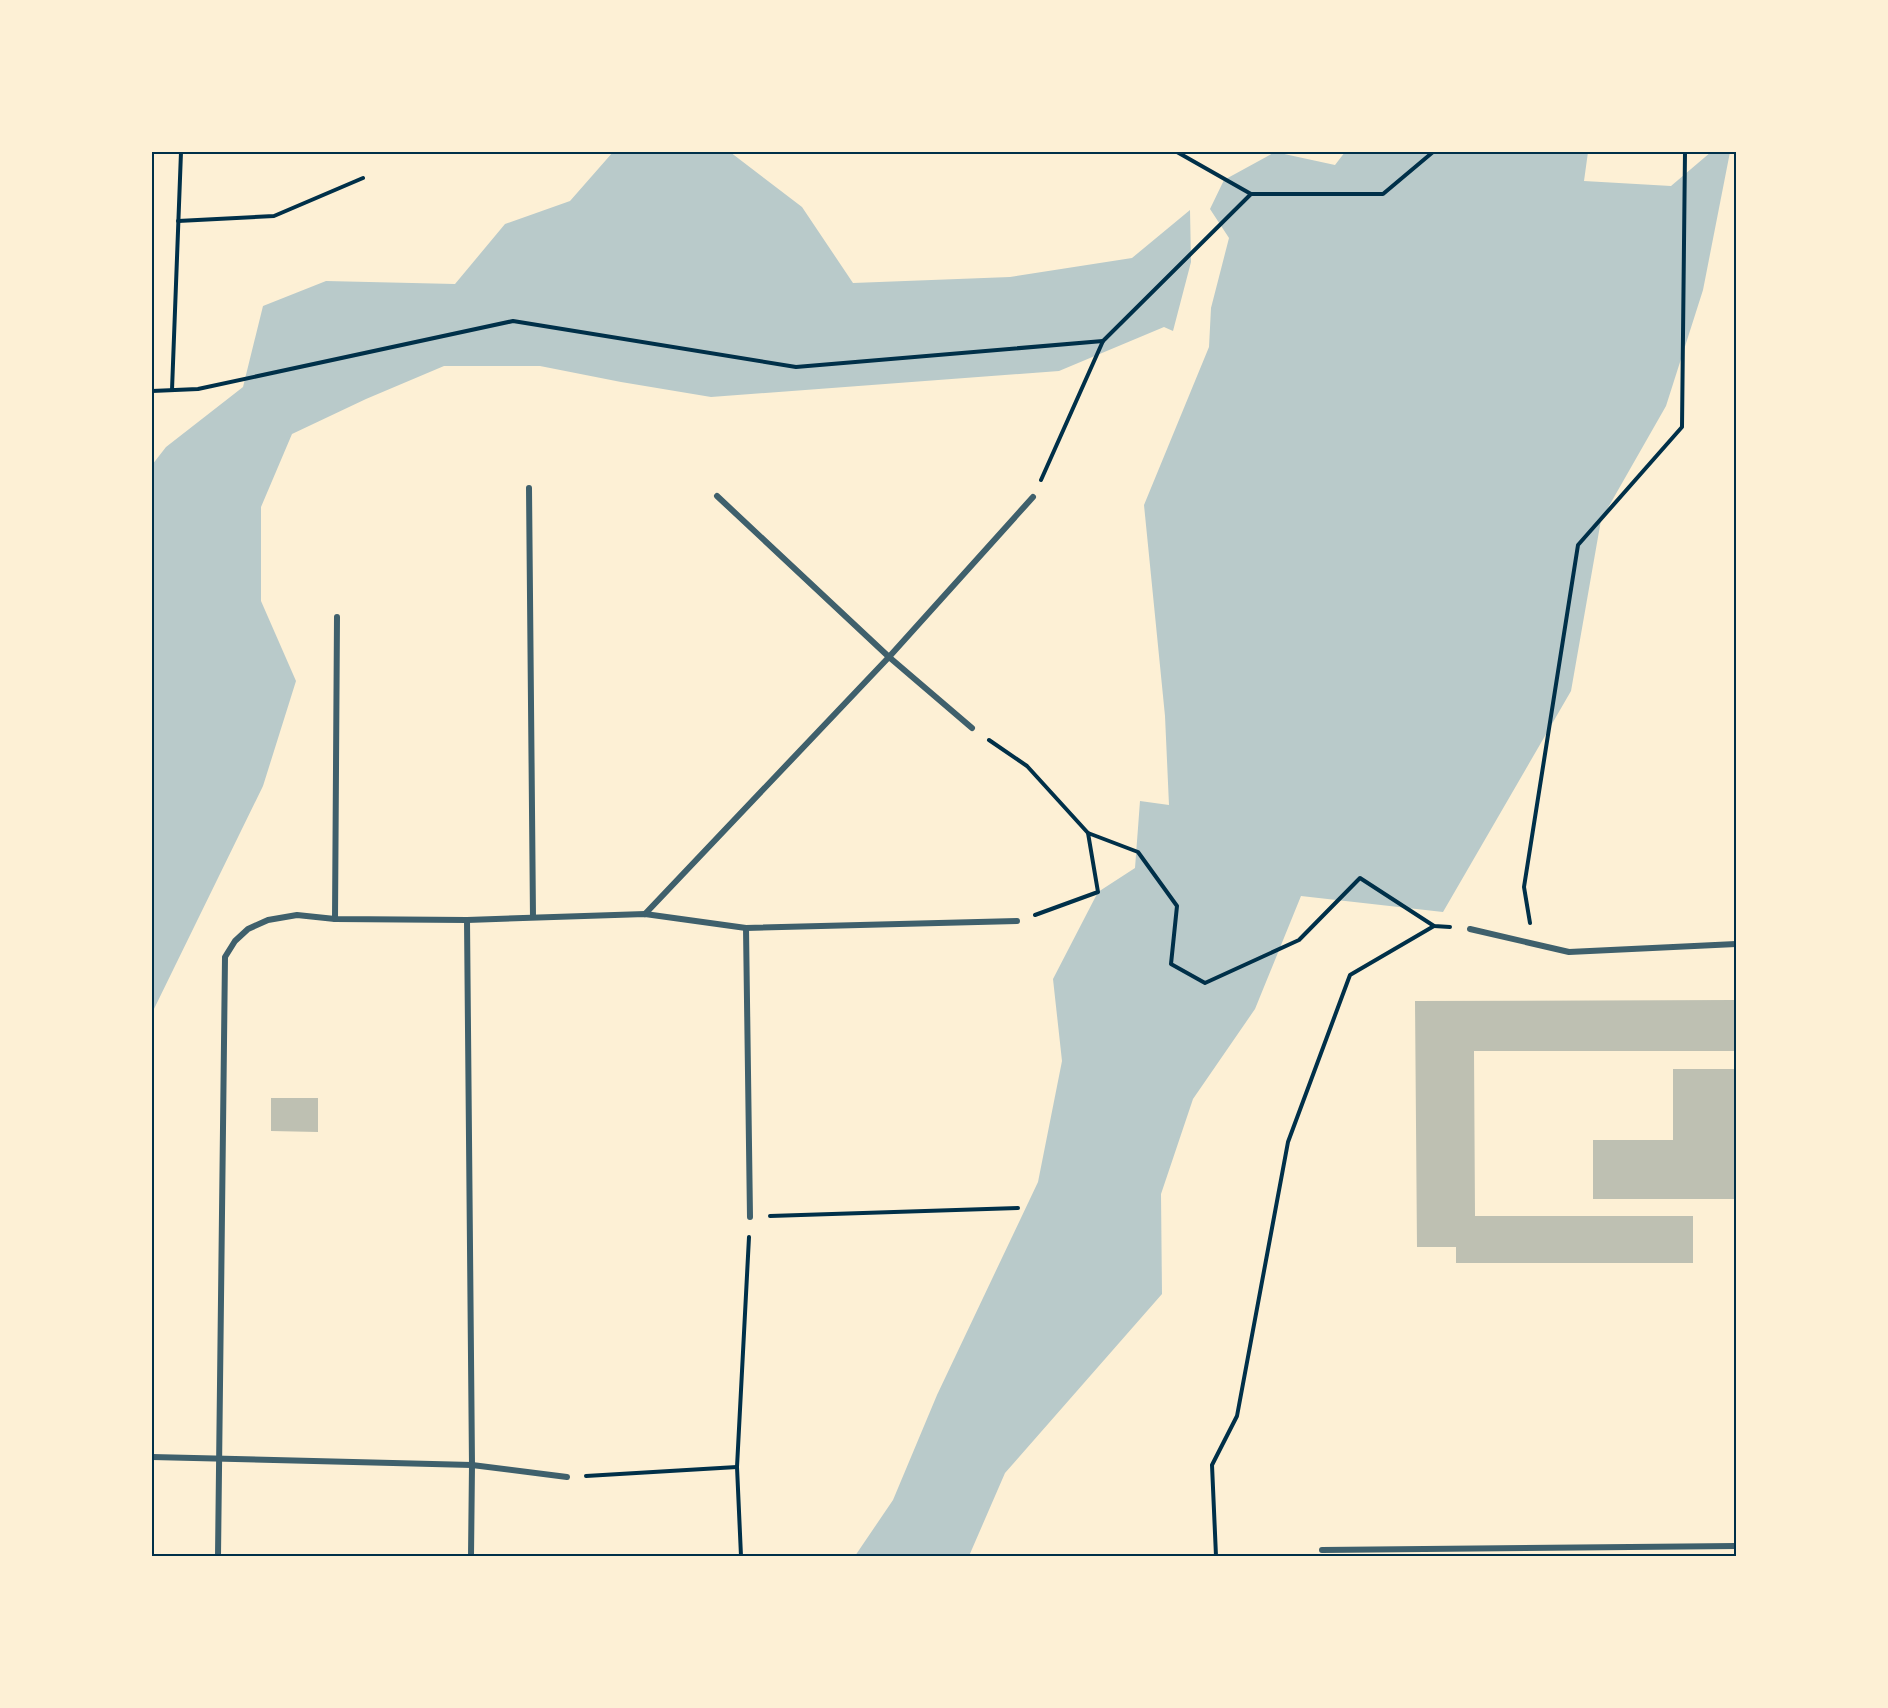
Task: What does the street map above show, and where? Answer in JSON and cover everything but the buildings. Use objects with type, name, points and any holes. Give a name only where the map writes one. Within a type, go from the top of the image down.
[{"type":"street","points":[[529,488],[533,917]]},
{"type":"street","points":[[717,496],[889,657],[972,728]]},
{"type":"street","points":[[645,914],[889,657],[1033,497]]},
{"type":"street","points":[[335,918],[337,617]]},
{"type":"street","points":[[218,1557],[225,957],[235,941],[248,929],[268,920],[297,915],[335,918],[467,920],[645,914],[746,928],[1017,921]]},
{"type":"street","points":[[467,920],[471,1557]]},
{"type":"street","points":[[746,928],[750,1217]]},
{"type":"street","points":[[1470,929],[1569,952],[1737,944]]},
{"type":"street","points":[[152,1457],[472,1465],[567,1477]]},
{"type":"street","points":[[1322,1551],[1737,1546]]},
{"type":"path","points":[[172,390],[181,152]]},
{"type":"path","points":[[1177,152],[1251,194],[1383,194],[1433,152]]},
{"type":"path","points":[[1534,944],[1524,887],[1578,545],[1682,427],[1685,152]]},
{"type":"path","points":[[178,221],[274,216],[363,178]]},
{"type":"path","points":[[1033,497],[1103,341],[1251,194]]},
{"type":"path","points":[[152,391],[198,389],[513,321],[796,367],[1103,341]]},
{"type":"path","points":[[972,728],[1027,766],[1089,833],[1138,852],[1177,906],[1171,964],[1205,983],[1299,940],[1360,878],[1434,926],[1470,929]]},
{"type":"path","points":[[1017,921],[1098,892],[1089,833]]},
{"type":"path","points":[[1216,1557],[1212,1465],[1237,1416],[1288,1142],[1350,975],[1434,926]]},
{"type":"path","points":[[741,1557],[737,1467],[750,1217],[1018,1208]]},
{"type":"path","points":[[567,1477],[737,1467]]},
{"type":"shaded area","points":[[613,152],[730,152],[802,207],[853,283],[1010,277],[1132,258],[1190,210],[1191,262],[1173,331],[1164,327],[1059,371],[711,397],[540,366],[444,366],[292,434],[261,507],[261,601],[296,681],[263,786],[152,1013],[152,465],[166,447],[243,387],[263,306],[326,281],[455,284],[505,224],[570,201]]},
{"type":"shaded area","points":[[1275,152],[1335,165],[1345,152],[1588,152],[1584,181],[1671,186],[1711,152],[1730,152],[1703,290],[1666,406],[1601,520],[1571,691],[1443,912],[1301,896],[1255,1009],[1193,1099],[1161,1194],[1162,1294],[1005,1473],[969,1556],[855,1556],[893,1500],[937,1395],[1038,1182],[1062,1061],[1053,979],[1098,892],[1135,868],[1140,801],[1169,805],[1165,716],[1144,505],[1209,347],[1211,308],[1229,238],[1210,209],[1224,180]]}]
